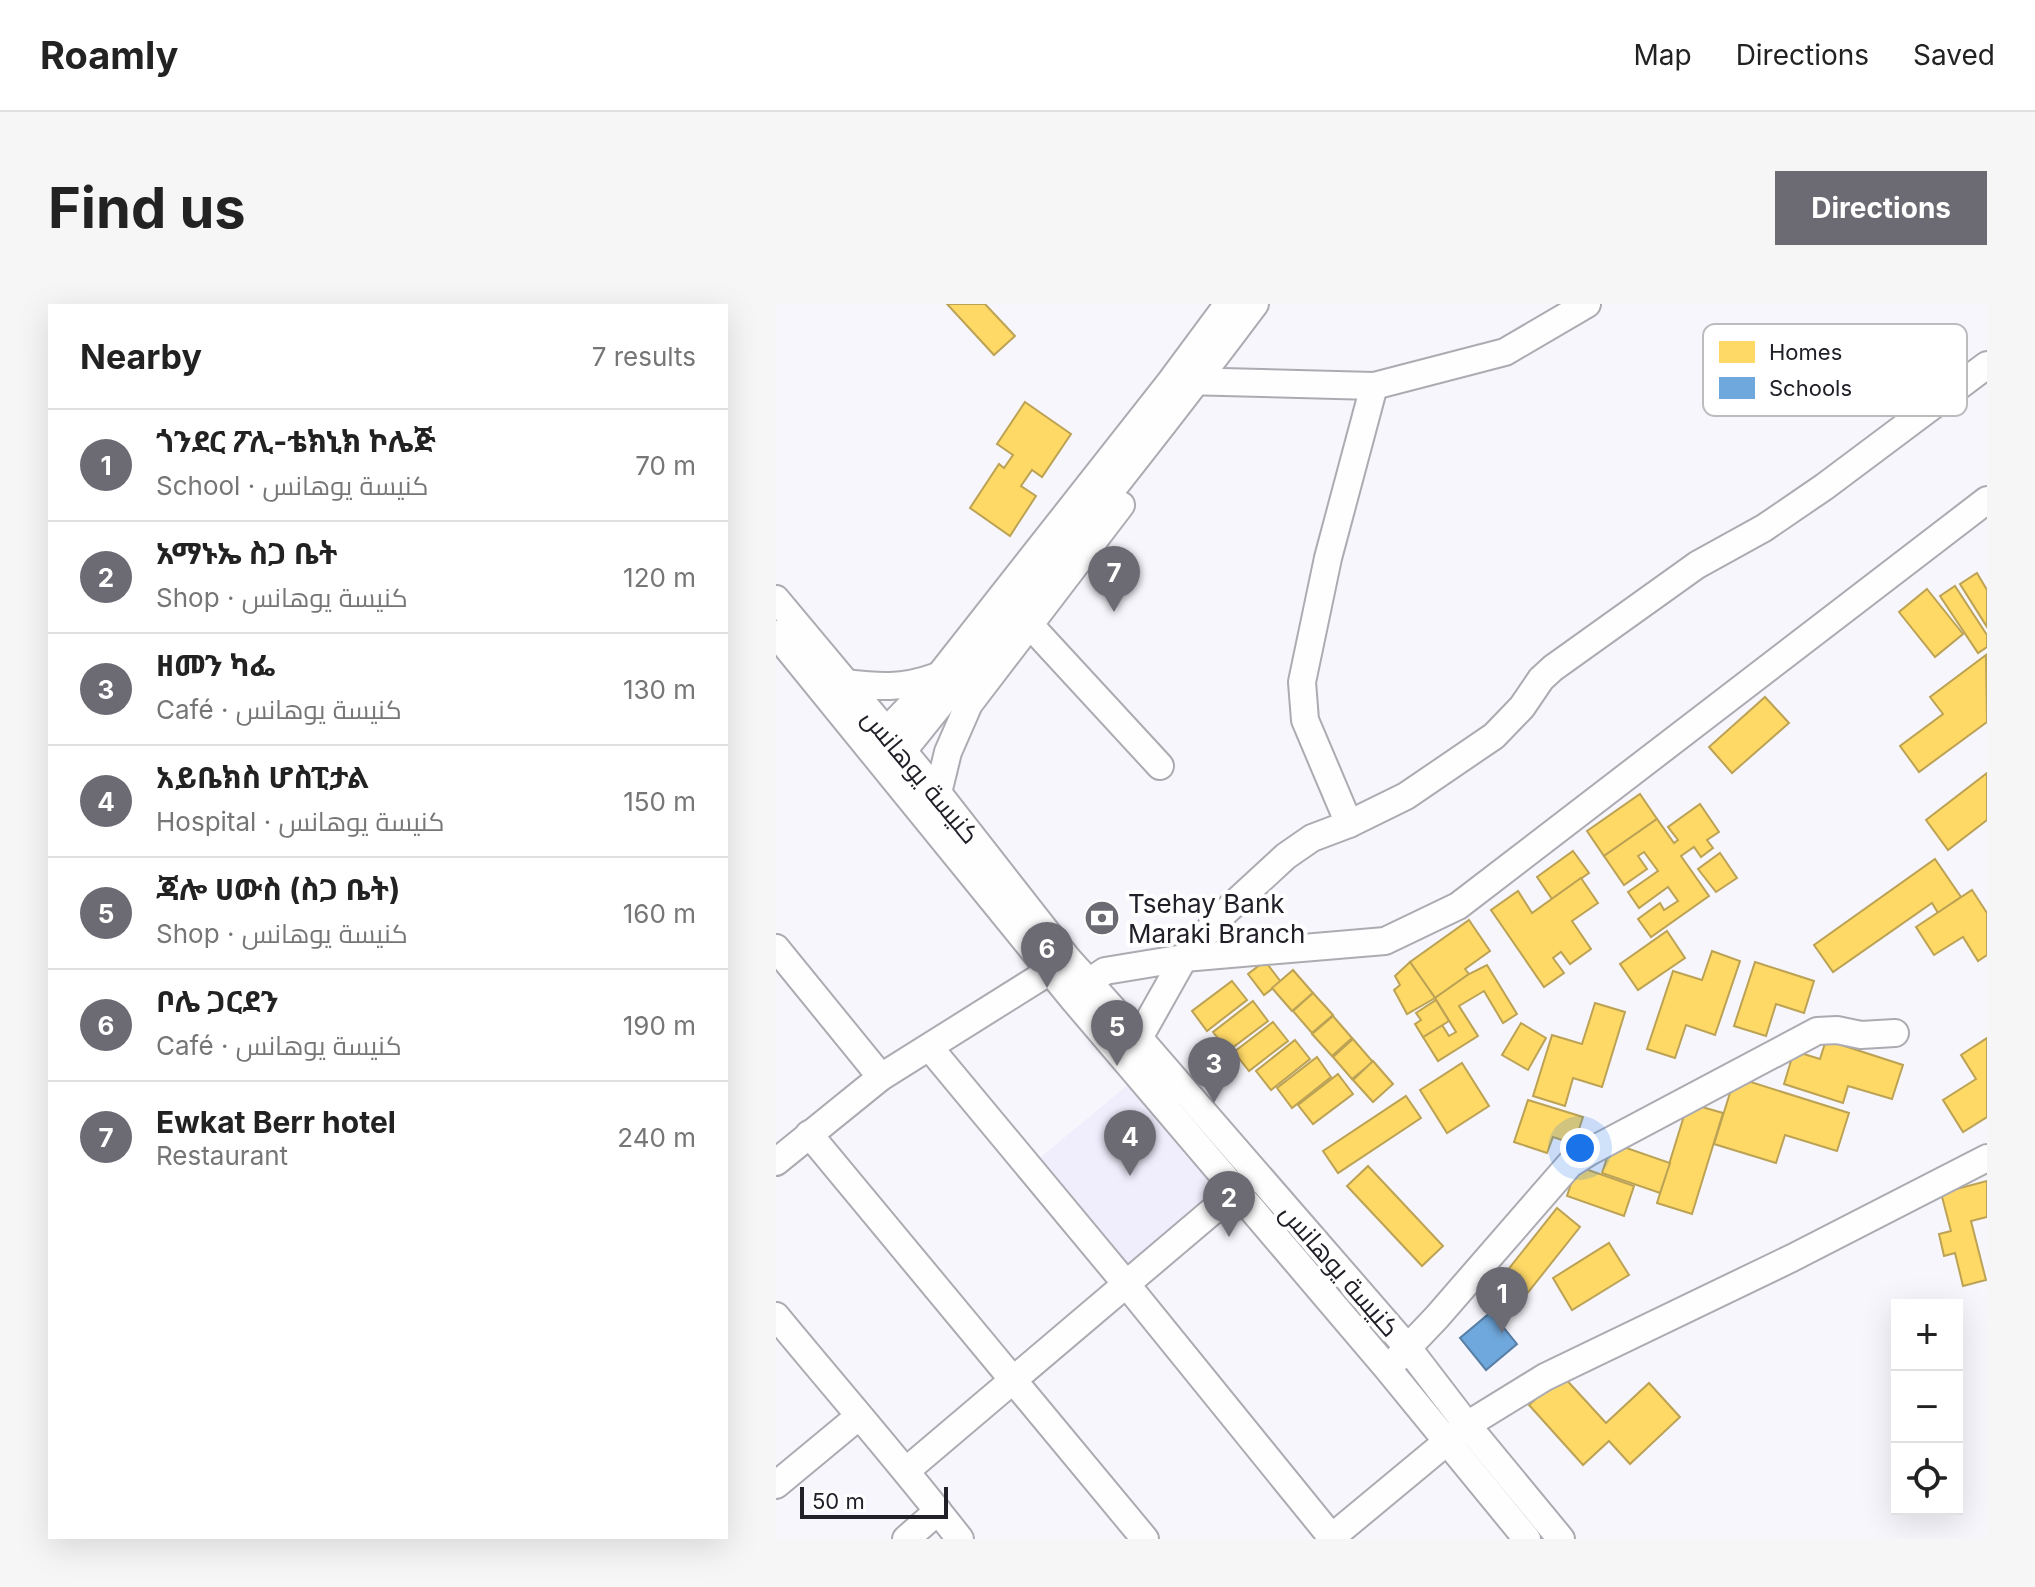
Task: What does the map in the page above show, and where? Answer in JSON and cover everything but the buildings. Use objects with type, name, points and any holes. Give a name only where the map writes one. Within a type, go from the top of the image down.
[{"type":"street","points":[[886,750],[939,676],[1228,304]]},
{"type":"street","points":[[938,793],[948,752],[969,704],[1206,382],[1255,304]]},
{"type":"street","points":[[1171,381],[1374,386],[1505,352],[1587,304]]},
{"type":"street","points":[[1967,380],[1987,365]]},
{"type":"street","points":[[886,750],[1206,382]]},
{"type":"street","points":[[1349,824],[1305,720],[1302,682],[1328,558],[1374,386]]},
{"type":"street","points":[[1130,1046],[1184,958],[1223,914],[1286,856],[1312,838],[1406,796],[1494,736],[1553,668],[1697,565],[1764,528],[1824,487],[1919,416]]},
{"type":"street","points":[[1081,990],[1105,971],[1184,958],[1385,941],[1458,906],[1987,500]]},
{"type":"street","name":"كنيسة يوهانس","points":[[776,599],[844,683],[886,750],[938,793],[1059,965]]},
{"type":"street","points":[[1029,624],[1160,766]]},
{"type":"street","points":[[776,634],[886,750],[1059,965],[1247,1182],[1314,1283],[1387,1368],[1458,1434],[1527,1539]]},
{"type":"street","points":[[844,683],[902,687],[939,676]]},
{"type":"street","points":[[776,948],[881,1077]]},
{"type":"street","points":[[776,1162],[881,1077],[1059,965]]},
{"type":"street","points":[[1387,1368],[1570,1164],[1817,1031],[1837,1030],[1861,1035],[1895,1033]]},
{"type":"street","points":[[930,1048],[1333,1538],[1458,1434],[1545,1377],[1792,1258],[1987,1158]]},
{"type":"street","points":[[809,1134],[1145,1539]]},
{"type":"street","points":[[907,1470],[1247,1182]]},
{"type":"street","name":"كنيسة يوهانس","points":[[1247,1182],[1335,1264],[1408,1348],[1458,1434],[1561,1539]]},
{"type":"street","points":[[1314,1283],[1335,1264]]},
{"type":"street","points":[[778,1322],[907,1470],[960,1539]]},
{"type":"street","points":[[776,1485],[858,1417]]},
{"type":"street","points":[[906,1539],[938,1511]]},
{"type":"shaded area","points":[[1135,1079],[1225,1189],[1125,1272],[1035,1162]]},
{"type":"place","name":"Ewkat Berr hotel","points":[[1114,612]]},
{"type":"place","name":"Tsehay Bank Maraki Branch","points":[[1102,918]]},
{"type":"place","name":"ቦሌ ጋርደን","points":[[1047,988]]},
{"type":"place","name":"ጃሎ ሀውስ (ስጋ ቤት)","points":[[1117,1066]]},
{"type":"place","name":"ዘመን ካፌ","points":[[1214,1103]]},
{"type":"place","name":"አይቤክስ ሆስፒታል","points":[[1130,1176]]},
{"type":"place","name":"አማኑኤ ስጋ ቤት","points":[[1229,1237]]},
{"type":"place","name":"ጎንደር ፖሊ-ቴክኒክ ኮሌጅ","points":[[1502,1333]]}]
